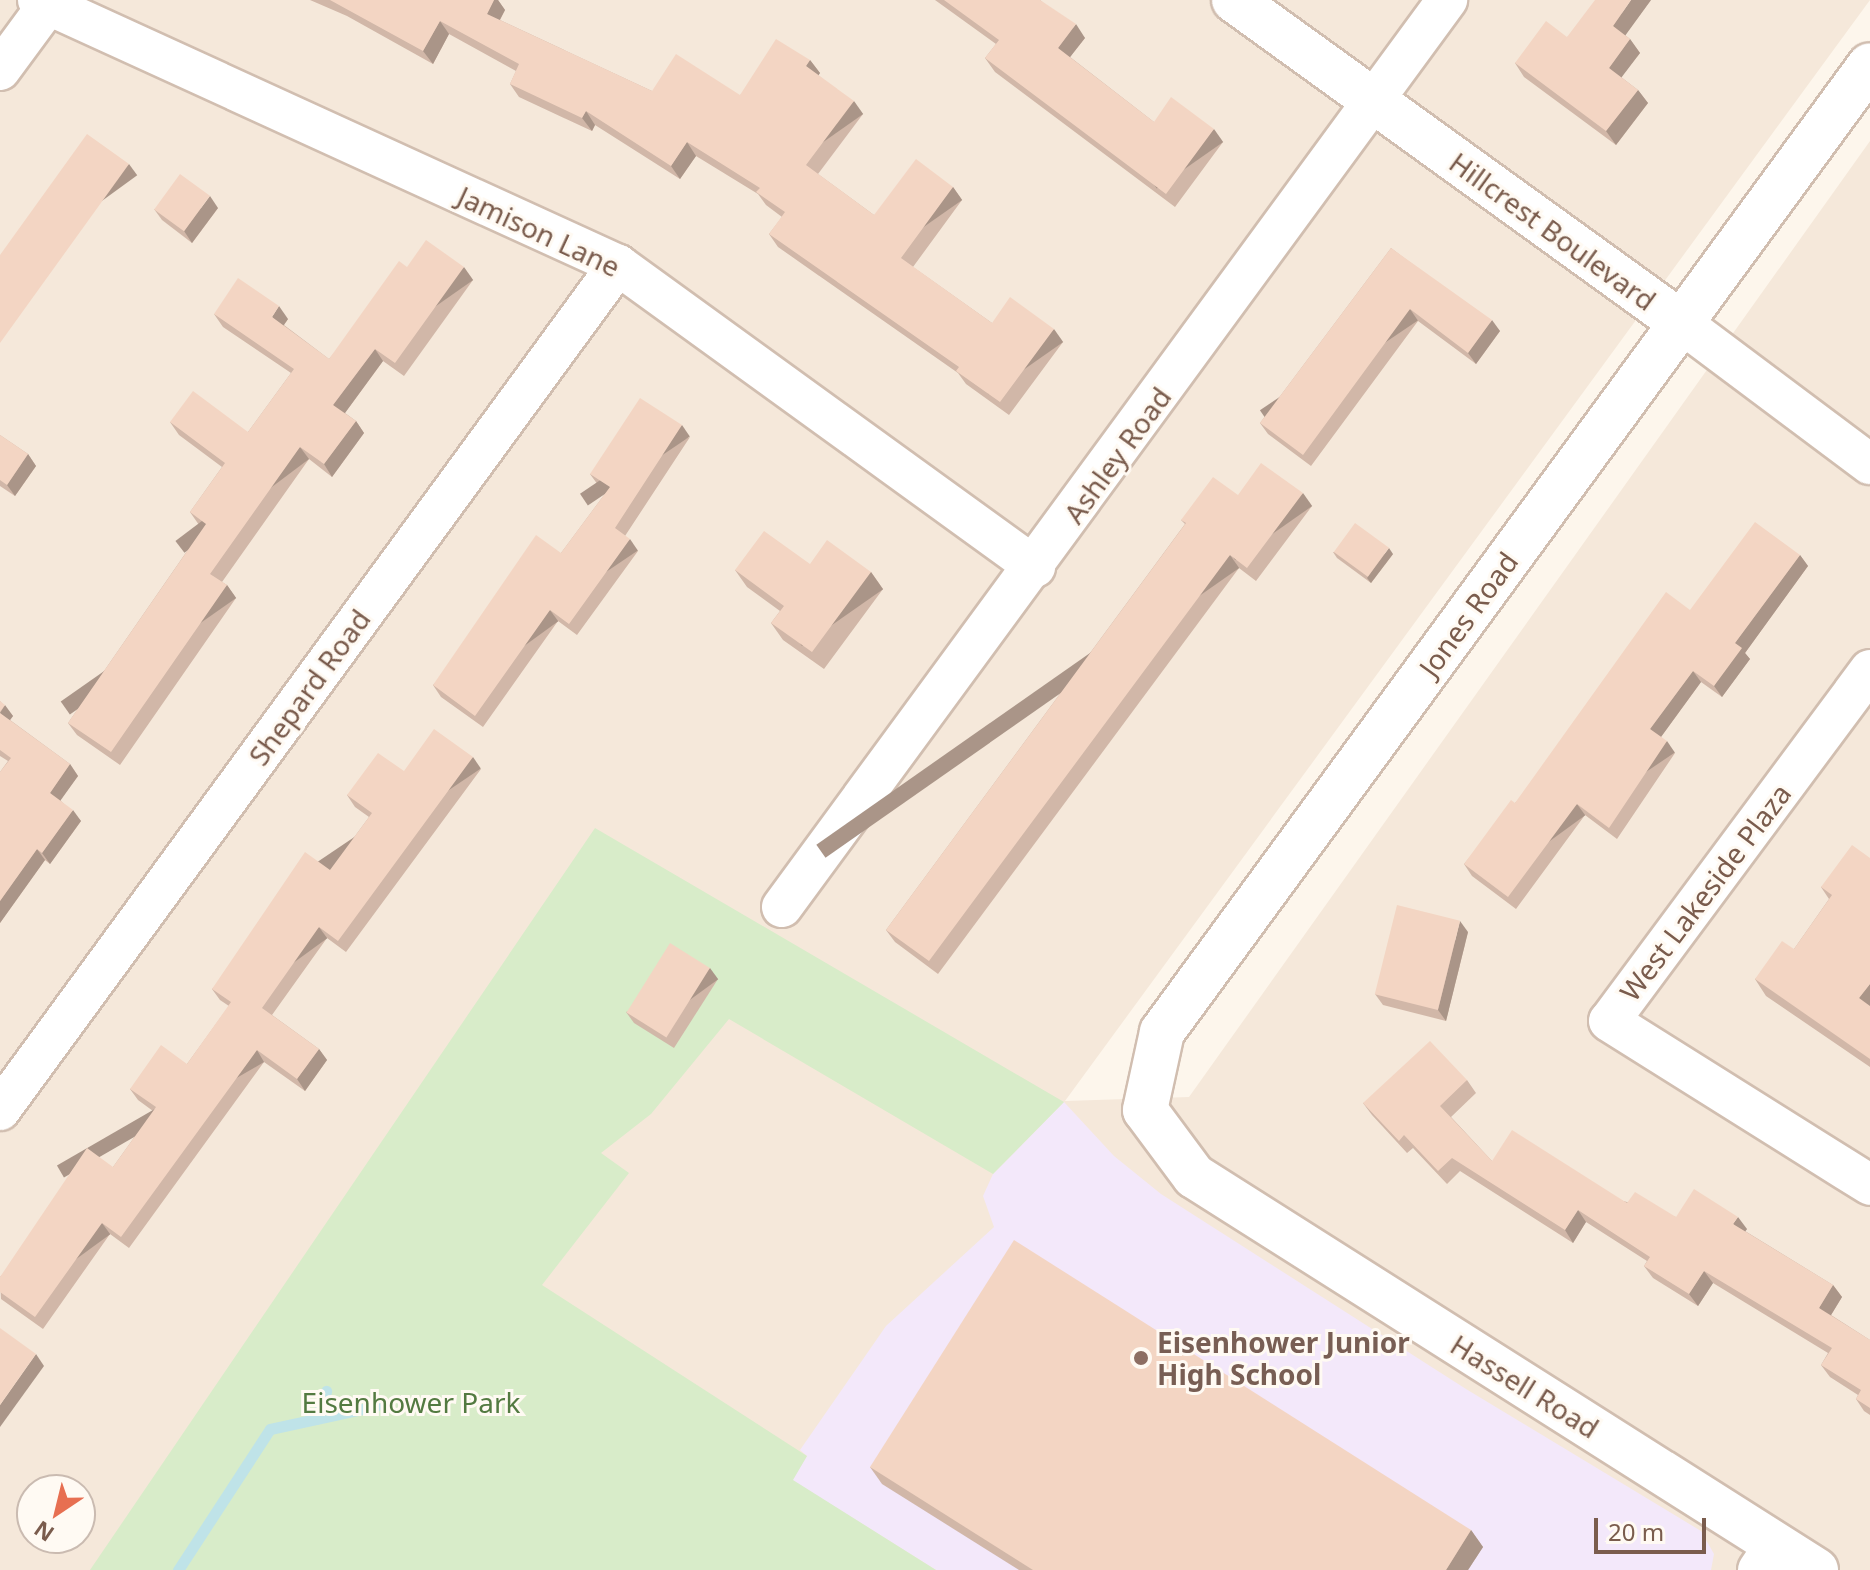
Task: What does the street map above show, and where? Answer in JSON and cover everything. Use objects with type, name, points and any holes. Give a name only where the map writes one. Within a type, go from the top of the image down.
[{"type":"street","name":"Hillcrest Boulevard","points":[[1234,0],[1680,322],[1870,464]]},
{"type":"street","name":"Ashley Road","points":[[782,907],[1035,567],[1447,0]]},
{"type":"street","points":[[0,70],[42,3]]},
{"type":"street","name":"Jamison Lane","points":[[42,3],[618,265],[1035,567]]},
{"type":"street","name":"Jones Road","points":[[1194,1176],[1145,1110],[1162,1032],[1870,65]]},
{"type":"street","name":"Shepard Road","points":[[0,1110],[618,265]]},
{"type":"street","name":"West Lakeside Plaza","points":[[1870,670],[1609,1021],[1870,1185]]},
{"type":"street","name":"Hassell Road","points":[[1194,1176],[1767,1557],[1816,1570]]},
{"type":"shaded area","points":[[0,0],[1870,0],[1065,1101],[1189,1097],[1870,141],[1870,1570],[0,1570]]},
{"type":"shaded area","name":"Eisenhower Junior High School","points":[[1064,1102],[1114,1156],[1161,1194],[1466,1389],[1701,1531],[1714,1554],[1711,1570],[936,1570],[792,1480],[807,1456],[800,1450],[886,1326],[994,1227],[983,1196],[993,1174]]},
{"type":"green space","name":"Eisenhower Park","points":[[595,828],[1064,1102],[993,1174],[729,1019],[651,1114],[601,1153],[629,1173],[542,1285],[807,1456],[793,1480],[936,1570],[90,1570]]},
{"type":"building","points":[[330,0],[494,0],[487,14],[652,91],[676,54],[740,95],[776,39],[810,60],[806,66],[854,101],[806,165],[874,215],[916,159],[953,187],[901,258],[992,323],[1010,297],[1054,329],[1000,402],[956,371],[959,367],[769,234],[785,212],[756,192],[760,188],[687,142],[671,166],[586,111],[582,118],[510,84],[519,64],[440,21],[423,51]]},
{"type":"building","points":[[944,0],[1040,0],[1076,24],[1058,48],[1154,122],[1171,97],[1214,129],[1166,194],[985,58],[999,40]]},
{"type":"building","points":[[1595,0],[1631,0],[1613,26],[1630,39],[1609,68],[1638,90],[1606,131],[1515,63],[1546,21],[1567,37]]},
{"type":"building","points":[[87,134],[129,164],[0,343],[0,255]]},
{"type":"building","points":[[180,174],[210,196],[184,231],[154,210]]},
{"type":"building","points":[[426,240],[464,267],[395,363],[375,349],[333,405],[356,421],[324,464],[300,447],[210,574],[227,585],[111,752],[68,723],[206,524],[190,512],[225,463],[170,422],[193,391],[248,432],[294,369],[214,314],[238,278],[279,306],[272,317],[329,359],[399,261],[407,267]]},
{"type":"building","points":[[1391,248],[1492,320],[1468,353],[1410,309],[1303,455],[1260,423]]},
{"type":"building","points":[[640,398],[682,425],[615,528],[630,539],[569,624],[550,610],[475,716],[433,685],[536,535],[561,553],[610,487],[590,474]]},
{"type":"building","points":[[0,435],[28,454],[7,485],[0,480]]},
{"type":"building","points":[[1261,463],[1303,493],[1247,568],[1230,555],[929,961],[886,930],[1186,523],[1181,520],[1213,477],[1238,495]]},
{"type":"building","points":[[1755,522],[1800,555],[1735,643],[1742,648],[1714,686],[1693,671],[1650,729],[1667,741],[1609,828],[1577,804],[1508,897],[1464,864],[1511,800],[1515,803],[1666,592],[1690,610]]},
{"type":"building","points":[[1355,523],[1389,548],[1368,577],[1334,552]]},
{"type":"building","points":[[764,531],[810,564],[827,540],[871,572],[812,652],[771,623],[784,606],[735,570]]},
{"type":"building","points":[[0,713],[70,764],[50,793],[73,810],[42,853],[37,849],[0,901],[0,772],[11,758],[0,750]]},
{"type":"building","points":[[434,729],[473,757],[338,941],[319,927],[262,1008],[319,1049],[297,1079],[257,1050],[121,1237],[102,1223],[35,1317],[0,1292],[0,1277],[87,1148],[113,1167],[156,1107],[130,1089],[161,1045],[187,1064],[231,1002],[212,989],[305,852],[330,870],[372,813],[347,795],[378,753],[404,771]]},
{"type":"building","points":[[1852,845],[1870,858],[1870,984],[1859,998],[1870,1006],[1870,1059],[1755,979],[1782,941],[1794,949],[1832,895],[1821,887]]},
{"type":"building","points":[[1397,905],[1460,921],[1438,1010],[1375,994]]},
{"type":"building","points":[[670,943],[710,968],[666,1037],[627,1013]]},
{"type":"building","points":[[1430,1041],[1467,1080],[1440,1106],[1492,1161],[1512,1130],[1627,1203],[1635,1192],[1676,1217],[1694,1189],[1738,1217],[1733,1224],[1833,1285],[1819,1308],[1870,1340],[1870,1408],[1856,1399],[1861,1390],[1821,1365],[1832,1348],[1704,1271],[1689,1294],[1644,1266],[1650,1257],[1578,1210],[1565,1230],[1452,1158],[1438,1171],[1404,1135],[1399,1141],[1363,1103]]},
{"type":"building","points":[[1014,1240],[1471,1530],[1446,1570],[1033,1570],[870,1467]]},
{"type":"building","points":[[0,1328],[36,1354],[0,1405]]},
{"type":"waterway","points":[[316,1419],[326,1391]]},
{"type":"waterway","points":[[178,1570],[270,1429],[376,1406]]},
{"type":"place","name":"Eisenhower Junior High School","points":[[1141,1358]]}]
